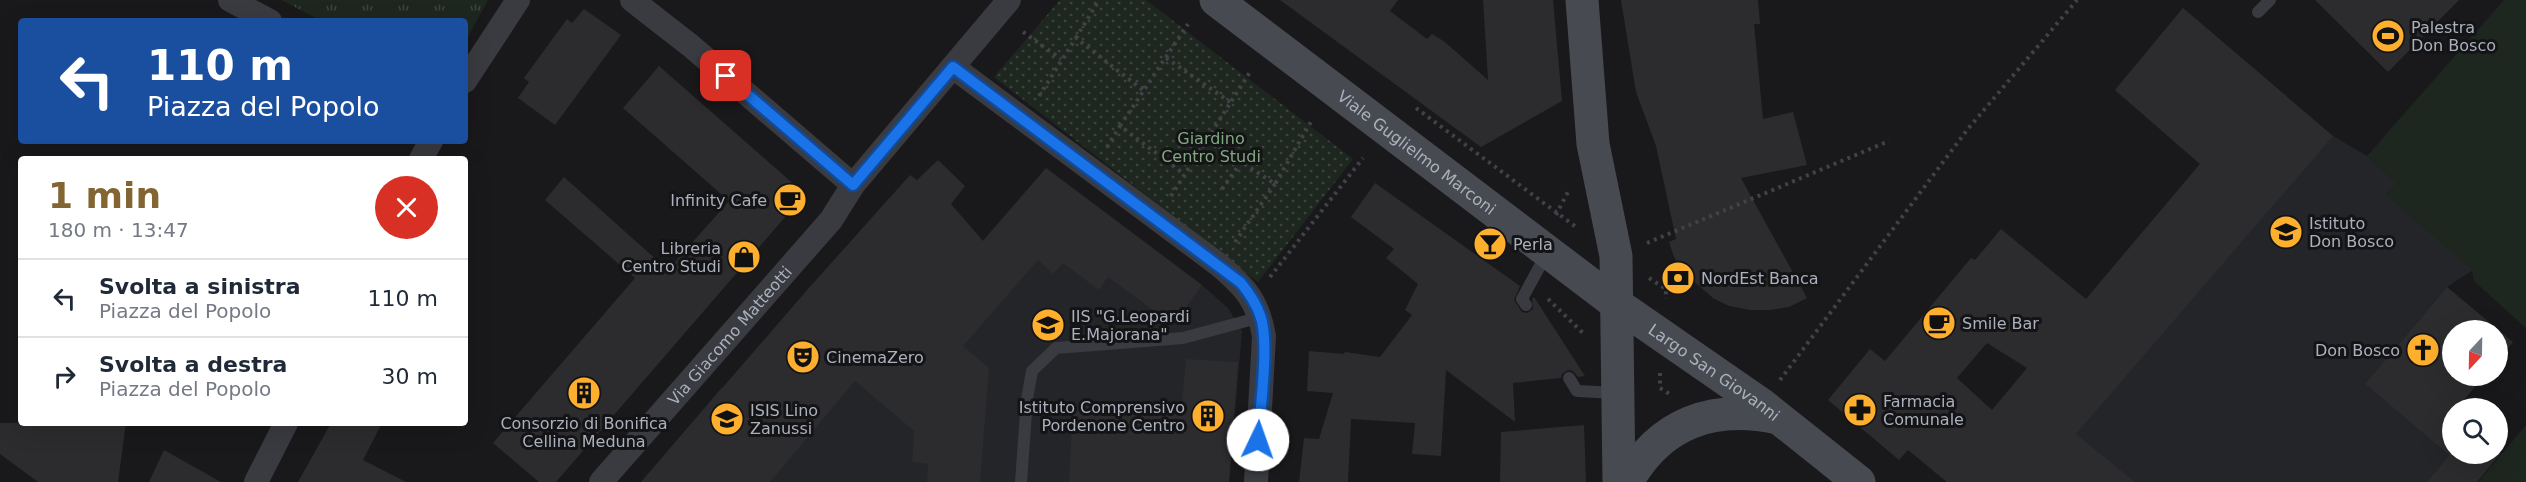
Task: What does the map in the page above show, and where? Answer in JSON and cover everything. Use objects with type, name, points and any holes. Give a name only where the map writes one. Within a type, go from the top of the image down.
[{"type":"main road","name":"Viale Guglielmo Marconi","points":[[1216,0],[1618,305]]},
{"type":"main road","name":"Largo San Giovanni","points":[[1581,4],[1593,144],[1616,256],[1618,482]]},
{"type":"main road","name":"Largo San Giovanni","points":[[1618,305],[1771,412]]},
{"type":"main road","name":"Largo San Giovanni","points":[[1627,482],[1639,461],[1666,434],[1689,423],[1719,414],[1771,412]]},
{"type":"main road","points":[[1771,412],[1859,482]]},
{"type":"street","points":[[230,0],[264,18]]},
{"type":"street","points":[[468,76],[518,0]]},
{"type":"street","points":[[632,0],[691,46],[853,185]]},
{"type":"street","name":"Via Giacomo Matteotti","points":[[601,482],[831,220],[853,185],[1009,0]]},
{"type":"street","points":[[953,67],[1023,122],[1092,170],[1241,283],[1257,308],[1264,336],[1256,482]]},
{"type":"street","points":[[256,482],[284,426]]},
{"type":"lane","points":[[2258,12],[2270,0]]},
{"type":"lane","points":[[1526,305],[1522,299],[1548,252]]},
{"type":"lane","points":[[1021,482],[1027,399],[1032,371],[1056,348],[1183,338],[1257,308]]},
{"type":"lane","points":[[1569,378],[1577,391],[1618,393]]},
{"type":"path","points":[[1023,122],[1099,0]]},
{"type":"path","points":[[1771,412],[1967,130],[2077,0]]},
{"type":"path","points":[[1092,170],[1188,24]]},
{"type":"path","points":[[1023,32],[1061,59]]},
{"type":"path","points":[[1076,38],[1144,91]]},
{"type":"path","points":[[1166,58],[1230,102]]},
{"type":"path","points":[[1158,220],[1184,174],[1250,72]]},
{"type":"path","points":[[1219,265],[1275,184],[1312,120]]},
{"type":"path","points":[[1120,126],[1184,174]]},
{"type":"path","points":[[1207,139],[1275,184]]},
{"type":"path","points":[[1616,256],[1889,141]]},
{"type":"path","points":[[1257,308],[1363,158]]},
{"type":"path","points":[[1222,189],[1242,161]]},
{"type":"shaded area","name":"Istituto Don Bosco","points":[[2183,8],[2333,136],[2367,156],[2398,184],[2386,194],[2473,270],[2447,287],[2365,384],[2442,449],[2442,464],[2427,482],[1947,482],[1933,471],[1989,407],[1992,410],[2200,164],[2115,90]]},
{"type":"shaded area","name":"IIS \"G.Leopardi E.Majorana\"","points":[[1046,168],[1202,285],[1228,308],[1242,331],[1229,482],[641,482],[722,387],[795,450],[820,398],[884,355]]},
{"type":"green space","points":[[281,0],[488,0],[468,37],[468,18],[316,18]]},
{"type":"green space","name":"Giardino Centro Studi","points":[[1060,0],[1146,0],[1353,159],[1258,282],[994,77]]},
{"type":"green space","points":[[2504,0],[2526,0],[2526,328],[2474,281],[2472,270],[2386,194],[2398,184],[2367,156]]},
{"type":"green space","points":[[2526,425],[2526,482],[2478,482],[2493,464],[2508,464],[2508,446]]},
{"type":"building","points":[[1280,0],[1398,0],[1390,11],[1427,39],[1432,34],[1445,42],[1488,80],[1483,0],[1553,0],[1562,101],[1481,147]]},
{"type":"building","points":[[1621,0],[1758,0],[1760,24],[1754,24],[1763,119],[1793,112],[1807,165],[1741,178],[1807,298],[1789,307],[1770,310],[1750,310],[1729,306],[1713,298],[1682,271],[1669,242],[1676,239],[1656,146],[1636,92]]},
{"type":"building","name":"Palestra Don Bosco","points":[[2315,0],[2459,0],[2388,72]]},
{"type":"building","points":[[2183,8],[2333,136],[2076,434],[2135,482],[1947,482],[1908,450],[1899,460],[1828,400],[1870,349],[1885,361],[1971,258],[1975,260],[2001,229],[2086,299],[2200,164],[2115,90]],"holes":[[[1987,343],[2027,368],[1992,410],[1957,378]]]},
{"type":"building","points":[[584,9],[621,35],[555,125],[518,98],[529,82],[524,78],[567,19],[572,23]]},
{"type":"building","points":[[659,66],[805,194],[556,482],[539,482],[493,443],[635,278],[545,200],[564,177],[668,270],[729,201],[623,108]]},
{"type":"building","points":[[938,160],[965,186],[951,204],[983,241],[1046,168],[1202,285],[1173,325],[1108,277],[1099,290],[1063,263],[1053,274],[1038,260],[963,346],[989,368],[980,482],[927,482],[928,464],[912,462],[914,431],[855,381],[770,482],[641,482],[910,175],[917,180]]},
{"type":"building","points":[[1375,183],[1520,286],[1514,300],[1522,312],[1527,313],[1533,309],[1532,299],[1534,297],[1585,376],[1578,377],[1573,371],[1568,370],[1562,374],[1561,378],[1513,383],[1515,422],[1446,370],[1441,456],[1412,454],[1415,423],[1351,419],[1348,482],[1299,482],[1304,438],[1319,439],[1333,393],[1307,391],[1309,351],[1344,354],[1345,352],[1380,357],[1412,315],[1405,310],[1418,284],[1386,258],[1394,249],[1351,217]]},
{"type":"building","name":"Don Bosco","points":[[2447,287],[2487,320],[2442,320],[2442,386],[2476,386],[2465,398],[2442,398],[2442,449],[2365,384]]},
{"type":"building","name":"Don Bosco","points":[[2508,338],[2513,342],[2508,348]]},
{"type":"building","points":[[1186,359],[1238,362],[1229,482],[1069,482],[1073,405],[1181,412]]},
{"type":"building","points":[[0,423],[18,423],[18,426],[126,426],[118,482],[38,482],[0,454]]},
{"type":"building","points":[[1584,425],[1586,482],[1500,482],[1501,432]]},
{"type":"building","points":[[329,426],[380,426],[363,460],[406,482],[298,482]]},
{"type":"building","points":[[164,450],[221,482],[149,482]]},
{"type":"building","name":"Don Bosco","points":[[2442,464],[2492,464],[2477,482],[2427,482]]},
{"type":"place","name":"Palestra Don Bosco","points":[[2388,36]]},
{"type":"place","name":"Infinity Cafe","points":[[790,200]]},
{"type":"place","name":"Istituto Don Bosco","points":[[2286,232]]},
{"type":"place","name":"Perla","points":[[1490,244]]},
{"type":"place","name":"Libreria Centro Studi","points":[[744,257]]},
{"type":"place","name":"NordEst Banca","points":[[1678,278]]},
{"type":"place","name":"Smile Bar","points":[[1939,323]]},
{"type":"place","name":"IIS \"G.Leopardi E.Majorana\"","points":[[1048,325]]},
{"type":"place","name":"Don Bosco","points":[[2423,350]]},
{"type":"place","name":"CinemaZero","points":[[803,357]]},
{"type":"place","name":"Consorzio di Bonifica Cellina Meduna","points":[[584,393]]},
{"type":"place","name":"Farmacia Comunale","points":[[1860,410]]},
{"type":"place","name":"Istituto Comprensivo Pordenone Centro","points":[[1208,416]]},
{"type":"place","name":"ISIS Lino Zanussi","points":[[727,419]]},
{"type":"route","points":[[726,76],[853,185],[953,67],[1023,122],[1092,170],[1241,283],[1253,298],[1261,316],[1264,336],[1258,440]]}]
